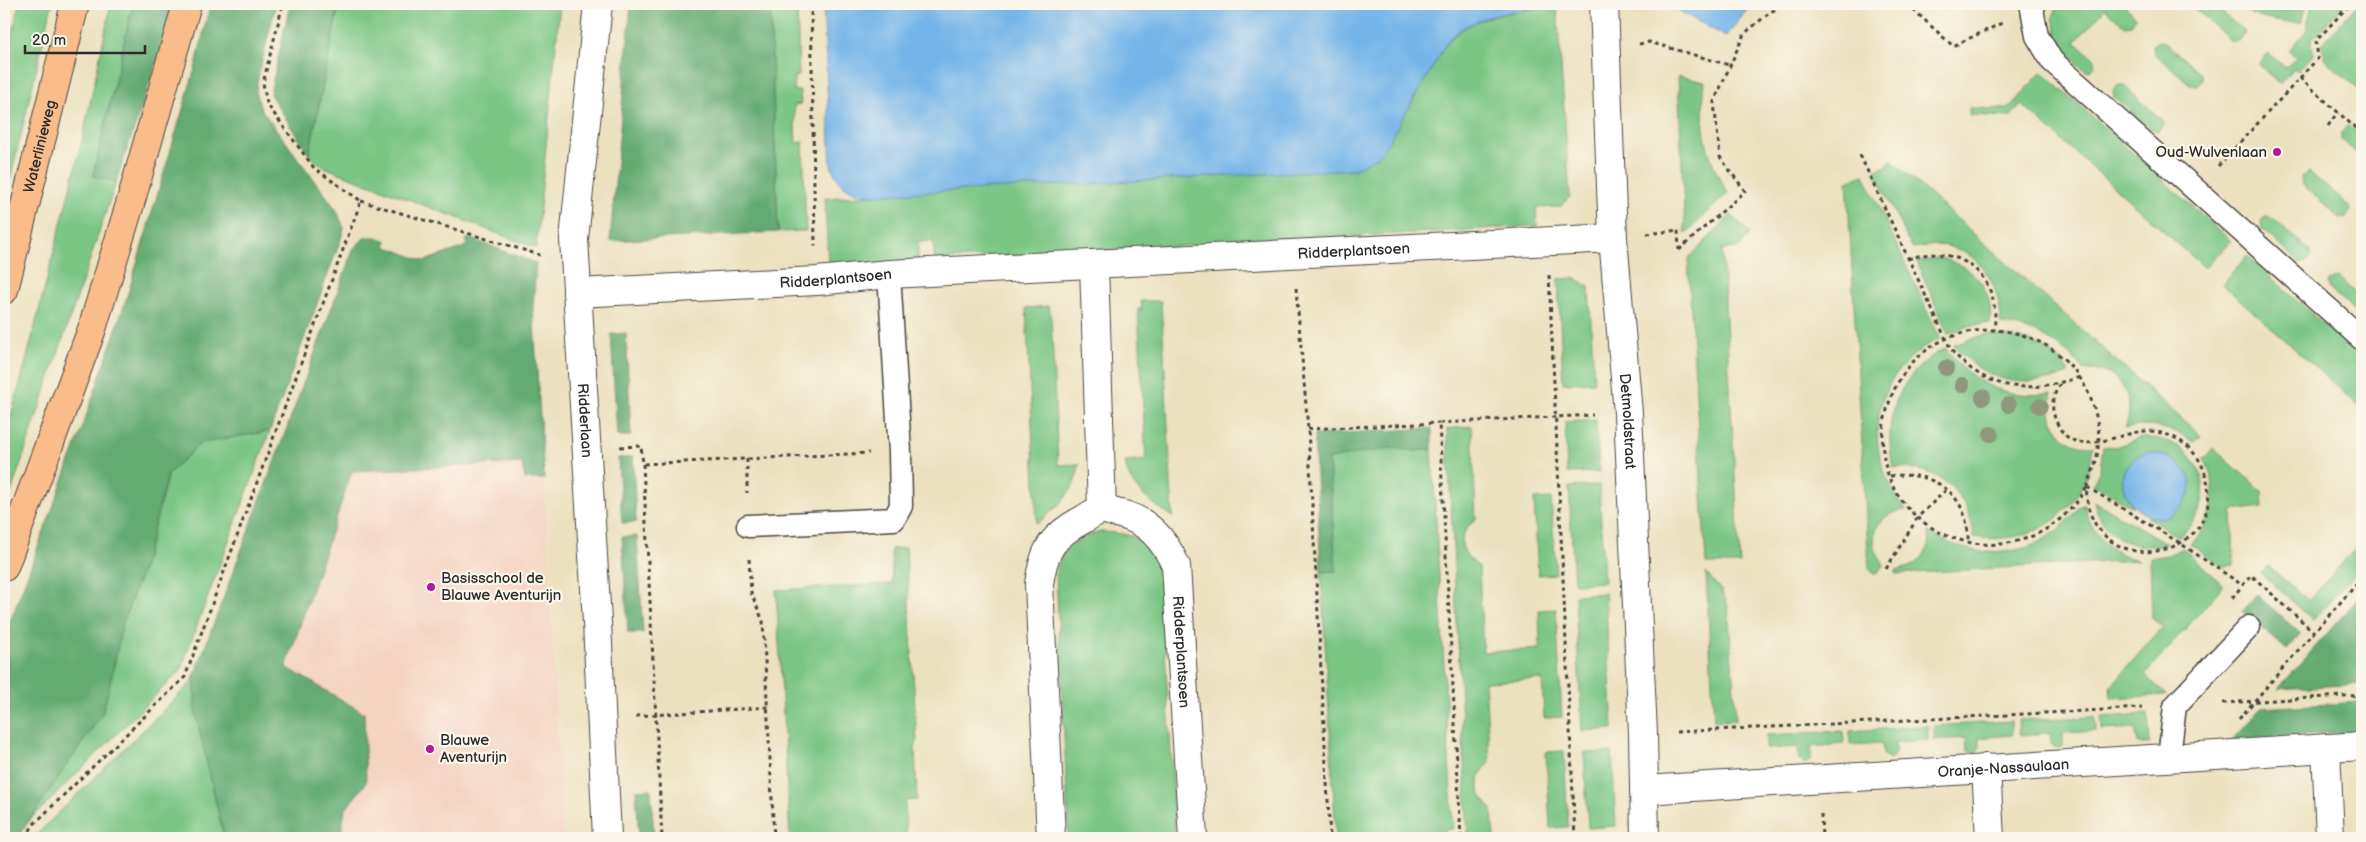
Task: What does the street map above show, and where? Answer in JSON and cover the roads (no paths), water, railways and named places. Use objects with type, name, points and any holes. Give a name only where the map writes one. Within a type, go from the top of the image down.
[{"type":"main road","name":"Waterlinieweg","points":[[4,290],[75,4]]},
{"type":"main road","points":[[4,567],[92,329],[130,204],[186,4]]},
{"type":"street","name":"Ridderlaan","points":[[598,4],[574,239],[597,622],[607,838]]},
{"type":"street","name":"Detmoldstraat","points":[[1604,4],[1613,238],[1628,414],[1643,734],[1645,838]]},
{"type":"street","name":"Ridderplantsoen","points":[[577,293],[817,281],[889,274],[1613,238]]},
{"type":"street","points":[[1051,838],[1038,584],[1042,560],[1053,541],[1074,524],[1102,510],[1094,265]]},
{"type":"street","name":"Ridderplantsoen","points":[[1102,510],[1127,515],[1153,529],[1168,548],[1176,566],[1193,838]]},
{"type":"street","name":"Oranje-Nassaulaan","points":[[1644,790],[2362,746]]},
{"type":"street","points":[[2326,748],[2330,838]]},
{"type":"street","points":[[1986,768],[1990,838]]},
{"type":"lane","points":[[2033,6],[2037,36],[2052,61],[2362,339]]},
{"type":"lane","points":[[748,526],[894,519],[901,506],[900,452],[889,274]]},
{"type":"lane","points":[[2169,758],[2175,706],[2249,627]]},
{"type":"water","points":[[823,4],[1569,4],[1522,10],[1490,17],[1462,29],[1449,39],[1388,143],[1379,155],[1355,169],[872,195],[858,193],[846,188],[837,178],[831,165]]},
{"type":"water","points":[[1667,4],[1756,4],[1747,10],[1726,37]]},
{"type":"water","points":[[2147,452],[2166,456],[2182,466],[2188,473],[2191,482],[2190,491],[2186,501],[2173,514],[2159,518],[2144,513],[2132,504],[2124,490],[2123,476],[2130,462]]},
{"type":"place","name":"Oud-Wulvenlaan","points":[[2277,152]]},
{"type":"place","name":"Basisschool de Blauwe Aventurijn","points":[[431,587]]},
{"type":"place","name":"Blauwe Aventurijn","points":[[430,749]]}]
